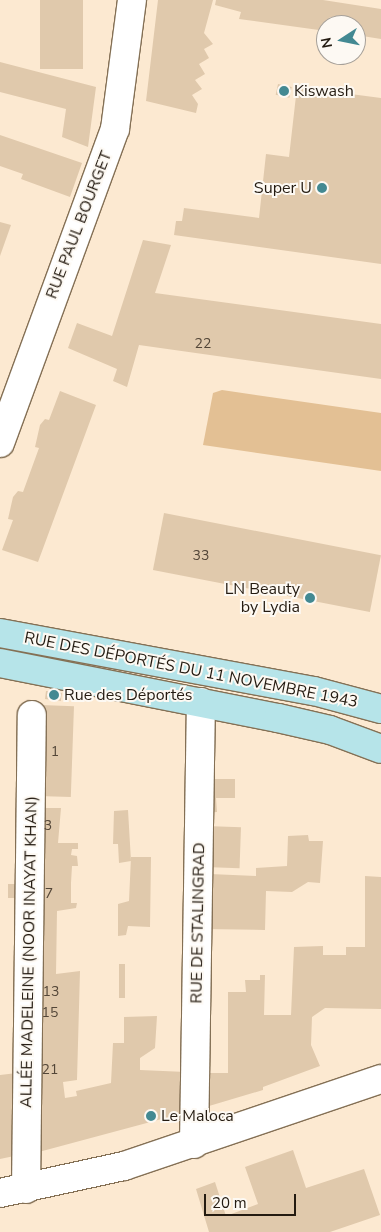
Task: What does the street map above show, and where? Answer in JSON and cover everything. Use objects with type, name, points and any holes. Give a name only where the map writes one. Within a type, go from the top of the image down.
[{"type":"street","name":"RUE PAUL BOURGET","points":[[0,443],[115,129],[132,0]]},
{"type":"street","name":"RUE DES DÉPORTÉS DU 11 NOVEMBRE 1943","points":[[0,633],[314,692],[381,709]]},
{"type":"street","name":"RUE DES DÉPORTÉS DU 11 NOVEMBRE 1943","points":[[0,663],[202,702],[330,730],[381,749]]},
{"type":"street","name":"RUE DE STALINGRAD","points":[[194,1144],[202,702]]},
{"type":"street","name":"ALLÉE MADELEINE (NOOR INAYAT KHAN)","points":[[26,1189],[32,715]]},
{"type":"street","points":[[0,1194],[124,1166],[194,1144],[381,1078]]},
{"type":"shaded area","points":[[222,390],[381,413],[381,471],[203,445],[213,393]]},
{"type":"building","points":[[40,0],[83,0],[83,69],[40,69]]},
{"type":"building","points":[[158,0],[213,0],[204,33],[213,44],[204,49],[209,58],[199,64],[205,74],[195,80],[202,89],[192,95],[198,104],[196,113],[146,101]]},
{"type":"building","points":[[216,0],[323,0],[381,9],[381,39],[366,37],[366,15],[316,15],[316,30],[239,19],[241,12],[215,5]]},
{"type":"building","points":[[0,62],[96,87],[88,147],[62,137],[66,109],[0,92]]},
{"type":"building","name":"Kiswash","points":[[278,84],[292,87],[289,98],[276,95]]},
{"type":"building","name":"Super U","points":[[297,87],[381,98],[381,264],[174,235],[176,221],[182,221],[184,208],[259,218],[266,154],[289,157]]},
{"type":"building","points":[[0,135],[82,163],[70,197],[21,179],[23,174],[0,166]]},
{"type":"building","points":[[0,222],[11,225],[0,256]]},
{"type":"building","points":[[143,240],[171,245],[155,293],[381,324],[381,379],[139,345],[127,387],[113,381],[117,369],[68,348],[77,323],[112,336]]},
{"type":"building","points":[[60,391],[96,405],[38,562],[2,550],[13,520],[8,519],[13,497],[18,491],[23,492],[39,448],[35,447],[40,425],[45,419],[49,420]]},
{"type":"building","points":[[164,513],[381,555],[370,612],[153,570]]},
{"type":"building","name":"Rue des Déportés","points":[[46,691],[62,693],[61,701],[45,699]]},
{"type":"building","points":[[41,705],[74,706],[71,797],[38,796]]},
{"type":"building","points":[[207,779],[235,779],[235,798],[216,798],[217,812],[206,813]]},
{"type":"building","points":[[15,808],[23,808],[23,848],[15,848]]},
{"type":"building","points":[[38,808],[61,808],[58,843],[78,843],[78,849],[72,849],[71,855],[77,856],[78,866],[72,866],[71,883],[71,903],[77,903],[76,908],[57,911],[56,974],[80,971],[77,1080],[63,1082],[65,1098],[77,1096],[76,1091],[111,1083],[113,1043],[124,1043],[124,1017],[157,1016],[155,1048],[140,1058],[140,1070],[186,1072],[184,1113],[35,1153]]},
{"type":"building","points":[[128,810],[131,861],[119,863],[118,844],[113,844],[114,811]]},
{"type":"building","points":[[206,826],[241,827],[240,868],[205,867]]},
{"type":"building","points":[[308,835],[309,841],[323,841],[320,883],[308,882],[292,892],[266,891],[265,930],[204,929],[210,874],[256,876],[256,868],[287,866],[288,836]]},
{"type":"building","points":[[131,857],[151,857],[150,927],[128,926],[126,935],[118,936],[118,904],[129,901]]},
{"type":"building","points":[[365,876],[381,877],[381,1009],[325,1008],[312,1017],[311,1045],[320,1066],[263,1087],[263,1090],[199,1109],[200,1073],[228,1073],[228,992],[246,992],[245,980],[260,980],[260,975],[265,975],[264,1015],[291,1015],[294,947],[323,946],[323,955],[346,955],[346,947],[365,947]]},
{"type":"building","points":[[8,884],[22,884],[22,898],[8,898]]},
{"type":"building","points":[[119,964],[125,964],[125,998],[119,998]]},
{"type":"building","points":[[17,1073],[19,1155],[0,1159],[0,1075]]},
{"type":"building","points":[[293,1150],[306,1188],[364,1169],[380,1215],[330,1232],[209,1232],[196,1189],[215,1182],[226,1216],[258,1204],[245,1167]]},
{"type":"place","name":"Kiswash","points":[[284,91]]},
{"type":"place","name":"Super U","points":[[322,188]]},
{"type":"place","name":"LN Beauty by Lydia","points":[[310,598]]},
{"type":"place","name":"Rue des Déportés","points":[[54,695]]},
{"type":"place","name":"Le Maloca","points":[[151,1116]]}]
